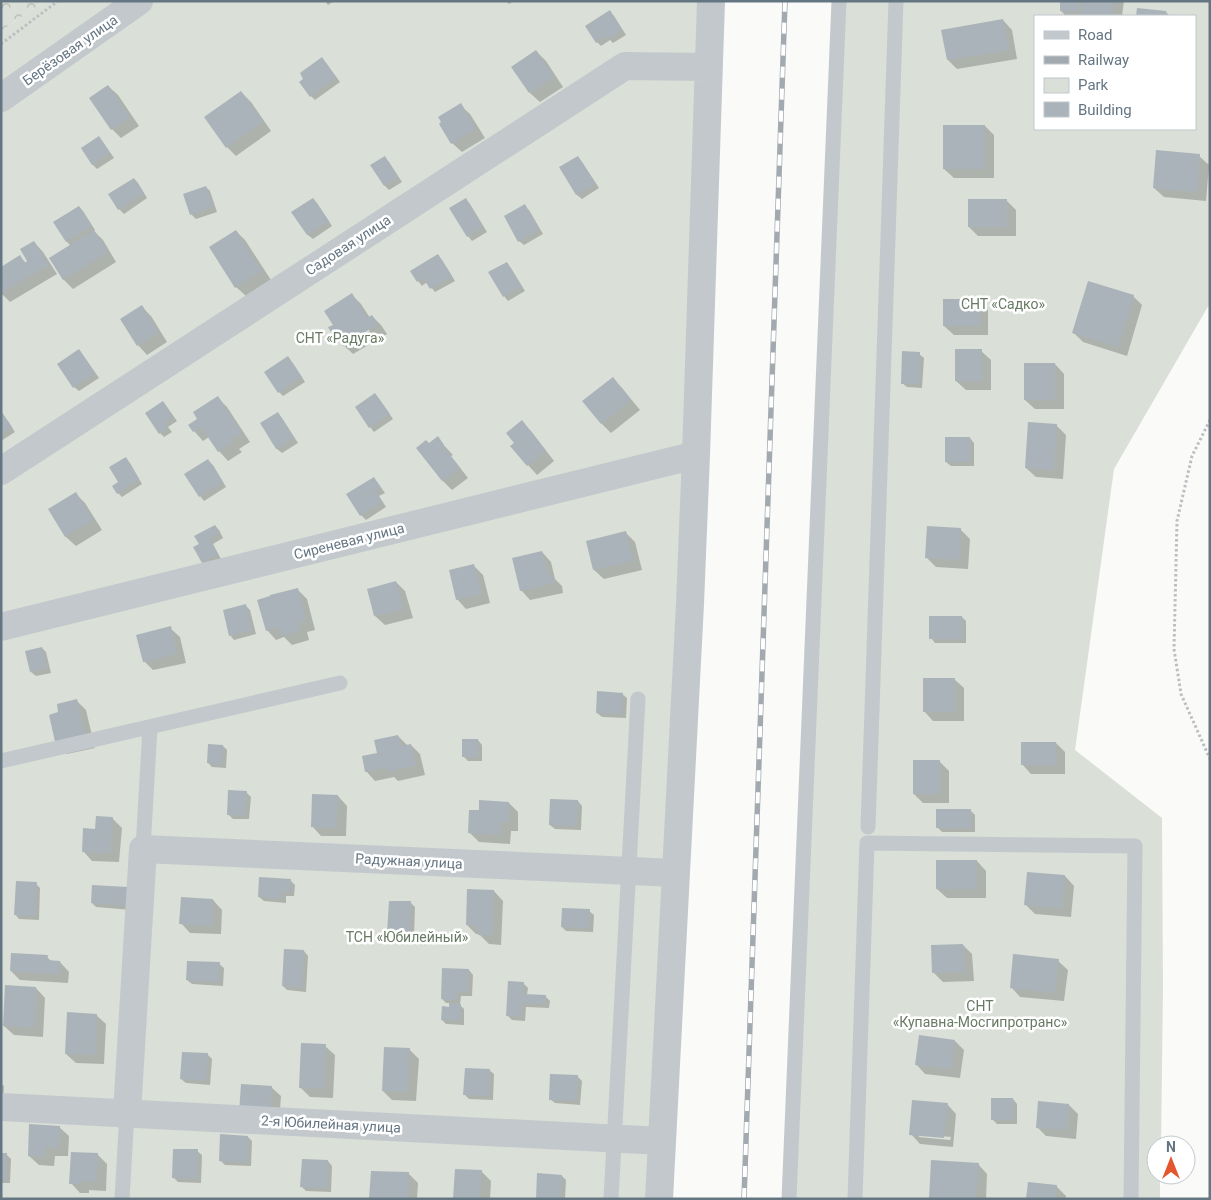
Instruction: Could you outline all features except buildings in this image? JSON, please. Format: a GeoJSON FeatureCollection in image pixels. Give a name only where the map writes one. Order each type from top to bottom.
{"type":"FeatureCollection","features":[{"type":"Feature","properties":{"kind":"street","name":"Берёзовая улица"},"geometry":{"type":"LineString","coordinates":[[1,98],[139,1]]}},
{"type":"Feature","properties":{"kind":"street"},"geometry":{"type":"LineString","coordinates":[[659,1199],[696,455],[712,1]]}},
{"type":"Feature","properties":{"kind":"street","name":"Садовая улица"},"geometry":{"type":"LineString","coordinates":[[1,471],[625,66],[709,67]]}},
{"type":"Feature","properties":{"kind":"street","name":"Сиреневая улица"},"geometry":{"type":"LineString","coordinates":[[1,627],[696,455]]}},
{"type":"Feature","properties":{"kind":"street"},"geometry":{"type":"LineString","coordinates":[[127,1113],[143,849]]}},
{"type":"Feature","properties":{"kind":"street","name":"Радужная улица"},"geometry":{"type":"LineString","coordinates":[[143,849],[676,873]]}},
{"type":"Feature","properties":{"kind":"street","name":"2-я Юбилейная улица"},"geometry":{"type":"LineString","coordinates":[[1,1107],[662,1141]]}},
{"type":"Feature","properties":{"kind":"lane"},"geometry":{"type":"LineString","coordinates":[[789,1199],[839,1]]}},
{"type":"Feature","properties":{"kind":"lane"},"geometry":{"type":"LineString","coordinates":[[868,827],[896,1]]}},
{"type":"Feature","properties":{"kind":"lane"},"geometry":{"type":"LineString","coordinates":[[1,761],[340,684]]}},
{"type":"Feature","properties":{"kind":"lane"},"geometry":{"type":"LineString","coordinates":[[611,1199],[638,700]]}},
{"type":"Feature","properties":{"kind":"lane"},"geometry":{"type":"LineString","coordinates":[[143,849],[150,727]]}},
{"type":"Feature","properties":{"kind":"lane"},"geometry":{"type":"LineString","coordinates":[[855,1199],[867,843],[877,843],[1135,846],[1131,1199]]}},
{"type":"Feature","properties":{"kind":"lane"},"geometry":{"type":"LineString","coordinates":[[122,1199],[127,1113]]}},
{"type":"Feature","properties":{"kind":"path"},"geometry":{"type":"LineString","coordinates":[[1,44],[58,1]]}},
{"type":"Feature","properties":{"kind":"path"},"geometry":{"type":"LineString","coordinates":[[1210,420],[1192,456],[1177,522],[1174,649],[1181,694],[1210,758]]}},
{"type":"Feature","properties":{"kind":"green space"},"geometry":{"type":"Polygon","coordinates":[[[1,1],[45,1],[1,31],[1,1]]]}},
{"type":"Feature","properties":{"kind":"green space"},"geometry":{"type":"Polygon","coordinates":[[[45,1],[711,1],[659,1199],[1,1199],[1,31],[45,1]]]}},
{"type":"Feature","properties":{"kind":"green space","name":"СНТ «Садко»"},"geometry":{"type":"Polygon","coordinates":[[[837,1],[1210,1],[1210,303],[1114,469],[1075,750],[1162,818],[1161,1135],[1146,1135],[1146,1185],[1160,1185],[1160,1199],[789,1199],[837,1]]]}},
{"type":"Feature","properties":{"kind":"railway"},"geometry":{"type":"LineString","coordinates":[[744,1199],[785,1]]}},
{"type":"Feature","properties":{"kind":"park label","name":"СНТ «Радуга»"},"geometry":{"type":"Point","coordinates":[340,338]}},
{"type":"Feature","properties":{"kind":"park label","name":"ТСН «Юбилейный»"},"geometry":{"type":"Point","coordinates":[407,937]}},
{"type":"Feature","properties":{"kind":"park label","name":"СНТ «Купавна-Мосгипротранс»"},"geometry":{"type":"Point","coordinates":[980,1014]}}]}
